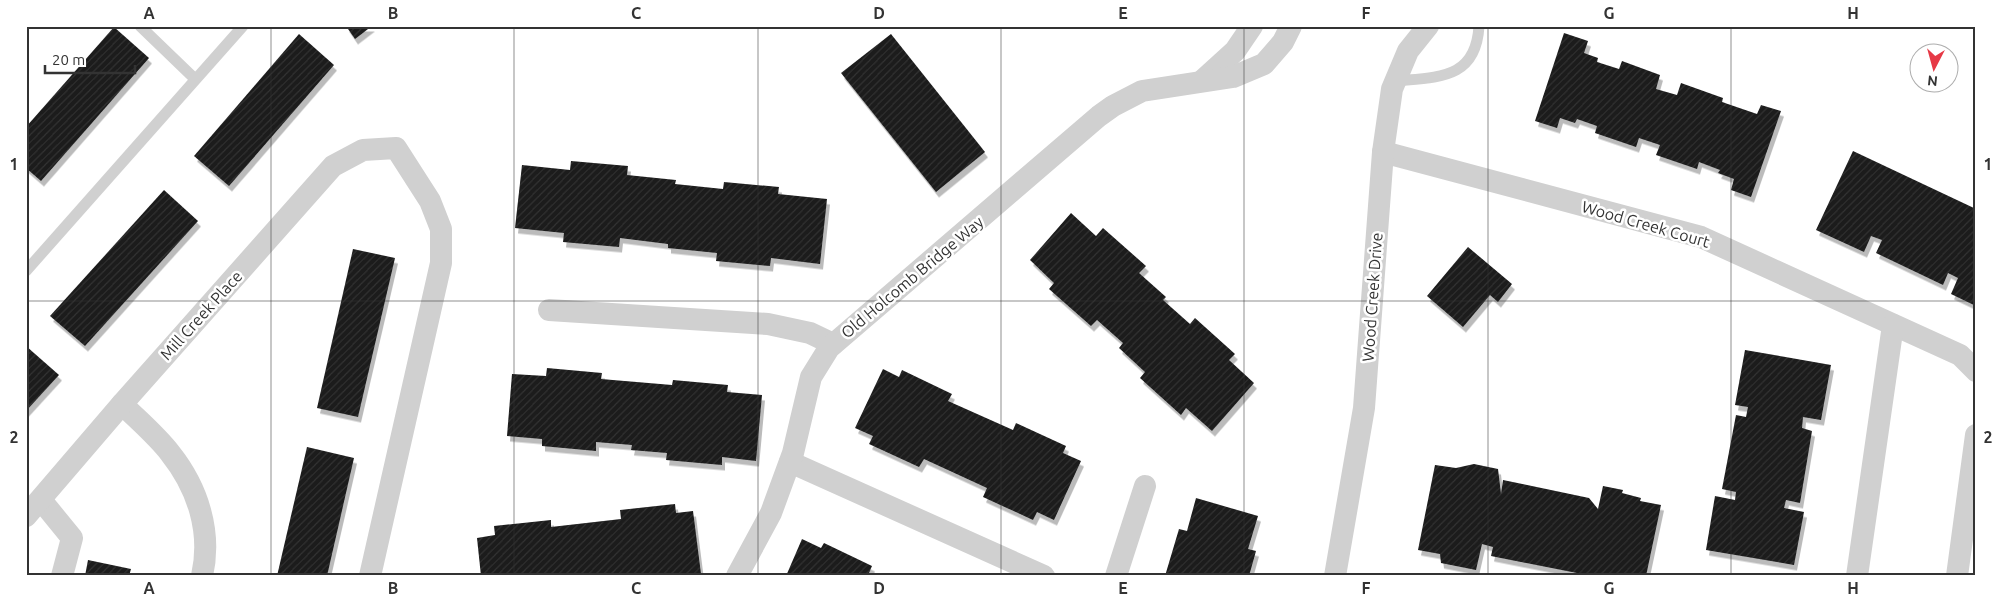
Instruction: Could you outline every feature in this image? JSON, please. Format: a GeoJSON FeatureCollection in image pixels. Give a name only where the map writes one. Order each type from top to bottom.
{"type":"FeatureCollection","features":[{"type":"Feature","properties":{"kind":"street"},"geometry":{"type":"LineString","coordinates":[[1202,81],[1235,51],[1252,26]]}},
{"type":"Feature","properties":{"kind":"street","name":"Old Holcomb Bridge Way"},"geometry":{"type":"LineString","coordinates":[[737,576],[771,513],[790,462],[811,377],[828,348],[1113,106],[1142,91],[1233,77],[1264,64],[1283,42],[1291,26]]}},
{"type":"Feature","properties":{"kind":"street","name":"Wood Creek Drive"},"geometry":{"type":"LineString","coordinates":[[1335,576],[1364,408],[1383,152],[1392,89],[1408,51],[1428,26]]}},
{"type":"Feature","properties":{"kind":"street","name":"Mill Creek Place"},"geometry":{"type":"LineString","coordinates":[[34,508],[122,404],[333,166],[363,150],[396,148],[433,208],[441,229],[441,263],[370,576]]}},
{"type":"Feature","properties":{"kind":"street","name":"Wood Creek Court"},"geometry":{"type":"LineString","coordinates":[[1383,152],[1701,237],[1960,355],[1976,372]]}},
{"type":"Feature","properties":{"kind":"street"},"geometry":{"type":"LineString","coordinates":[[549,310],[768,324],[810,333],[834,344]]}},
{"type":"Feature","properties":{"kind":"street"},"geometry":{"type":"LineString","coordinates":[[1857,576],[1893,325]]}},
{"type":"Feature","properties":{"kind":"street"},"geometry":{"type":"LineString","coordinates":[[122,404],[170,452],[190,482],[204,521],[205,563],[202,576]]}},
{"type":"Feature","properties":{"kind":"street"},"geometry":{"type":"LineString","coordinates":[[1957,576],[1976,435]]}},
{"type":"Feature","properties":{"kind":"street"},"geometry":{"type":"LineString","coordinates":[[790,462],[1044,576]]}},
{"type":"Feature","properties":{"kind":"street"},"geometry":{"type":"LineString","coordinates":[[1116,576],[1145,486]]}},
{"type":"Feature","properties":{"kind":"street"},"geometry":{"type":"LineString","coordinates":[[34,508],[72,538],[62,576]]}},
{"type":"Feature","properties":{"kind":"lane"},"geometry":{"type":"LineString","coordinates":[[140,26],[195,79]]}},
{"type":"Feature","properties":{"kind":"lane"},"geometry":{"type":"LineString","coordinates":[[26,271],[243,26]]}},
{"type":"Feature","properties":{"kind":"lane"},"geometry":{"type":"LineString","coordinates":[[1396,81],[1428,78],[1465,66],[1473,55],[1478,39],[1479,26]]}},
{"type":"Feature","properties":{"kind":"building"},"geometry":{"type":"Polygon","coordinates":[[[346,26],[372,26],[355,39],[346,26]]]}},
{"type":"Feature","properties":{"kind":"building"},"geometry":{"type":"Polygon","coordinates":[[[114,27],[149,58],[41,181],[26,168],[26,127],[114,27]]]}},
{"type":"Feature","properties":{"kind":"building"},"geometry":{"type":"Polygon","coordinates":[[[1564,33],[1588,41],[1584,53],[1598,58],[1597,62],[1619,69],[1622,61],[1660,75],[1656,89],[1677,95],[1681,83],[1723,98],[1722,102],[1757,114],[1761,105],[1781,111],[1751,197],[1731,190],[1734,179],[1718,173],[1720,170],[1699,162],[1697,169],[1656,155],[1660,145],[1639,138],[1636,147],[1595,133],[1597,126],[1577,119],[1575,123],[1560,118],[1557,128],[1535,121],[1564,33]]]}},
{"type":"Feature","properties":{"kind":"building"},"geometry":{"type":"Polygon","coordinates":[[[299,34],[334,65],[229,186],[194,156],[299,34]]]}},
{"type":"Feature","properties":{"kind":"building"},"geometry":{"type":"Polygon","coordinates":[[[891,34],[985,152],[936,192],[841,73],[891,34]]]}},
{"type":"Feature","properties":{"kind":"building"},"geometry":{"type":"Polygon","coordinates":[[[1853,151],[1976,209],[1976,306],[1951,294],[1958,278],[1948,273],[1943,285],[1876,253],[1882,240],[1871,236],[1864,252],[1816,230],[1853,151]]]}},
{"type":"Feature","properties":{"kind":"building"},"geometry":{"type":"Polygon","coordinates":[[[571,161],[628,166],[627,175],[676,180],[675,184],[723,189],[724,182],[779,187],[778,194],[827,199],[820,264],[771,258],[770,266],[716,261],[717,253],[668,248],[668,244],[620,238],[619,247],[563,242],[564,233],[515,228],[522,165],[570,170],[571,161]]]}},
{"type":"Feature","properties":{"kind":"building"},"geometry":{"type":"Polygon","coordinates":[[[164,190],[198,221],[85,346],[50,316],[164,190]]]}},
{"type":"Feature","properties":{"kind":"building"},"geometry":{"type":"Polygon","coordinates":[[[1071,213],[1096,236],[1103,228],[1146,266],[1139,273],[1166,297],[1163,300],[1190,324],[1195,318],[1235,354],[1229,360],[1254,383],[1212,431],[1186,408],[1181,415],[1140,378],[1145,372],[1119,348],[1123,343],[1097,320],[1091,326],[1049,289],[1054,283],[1030,260],[1071,213]]]}},
{"type":"Feature","properties":{"kind":"building"},"geometry":{"type":"Polygon","coordinates":[[[1468,247],[1512,284],[1498,302],[1490,295],[1463,327],[1427,296],[1468,247]]]}},
{"type":"Feature","properties":{"kind":"building"},"geometry":{"type":"Polygon","coordinates":[[[353,249],[395,258],[358,417],[317,408],[353,249]]]}},
{"type":"Feature","properties":{"kind":"building"},"geometry":{"type":"Polygon","coordinates":[[[26,346],[59,375],[26,411],[26,346]]]}},
{"type":"Feature","properties":{"kind":"building"},"geometry":{"type":"Polygon","coordinates":[[[1745,350],[1831,365],[1821,420],[1803,417],[1802,428],[1812,431],[1800,503],[1786,500],[1784,508],[1804,512],[1794,565],[1706,550],[1715,496],[1735,500],[1736,492],[1722,489],[1736,415],[1746,417],[1748,407],[1735,405],[1745,350]]]}},
{"type":"Feature","properties":{"kind":"building"},"geometry":{"type":"Polygon","coordinates":[[[547,368],[602,373],[601,379],[672,385],[673,380],[728,385],[727,392],[762,395],[756,461],[722,457],[722,465],[666,460],[667,453],[631,450],[632,445],[596,442],[596,451],[542,446],[542,439],[507,436],[512,374],[546,376],[547,368]]]}},
{"type":"Feature","properties":{"kind":"building"},"geometry":{"type":"Polygon","coordinates":[[[883,369],[899,377],[902,370],[952,394],[948,401],[1013,430],[1016,423],[1066,446],[1063,453],[1081,461],[1054,520],[1037,512],[1033,520],[983,497],[987,488],[924,459],[919,467],[869,444],[873,436],[855,428],[883,369]]]}},
{"type":"Feature","properties":{"kind":"building"},"geometry":{"type":"Polygon","coordinates":[[[307,447],[354,458],[327,576],[277,576],[307,447]]]}},
{"type":"Feature","properties":{"kind":"building"},"geometry":{"type":"Polygon","coordinates":[[[1474,464],[1498,469],[1501,494],[1503,480],[1589,498],[1598,509],[1603,486],[1623,490],[1622,493],[1641,498],[1640,501],[1661,505],[1646,576],[1577,576],[1577,573],[1491,556],[1493,547],[1482,544],[1476,570],[1441,563],[1440,554],[1418,550],[1435,465],[1456,468],[1474,464]]]}},
{"type":"Feature","properties":{"kind":"building"},"geometry":{"type":"Polygon","coordinates":[[[1196,498],[1258,516],[1248,549],[1256,551],[1249,576],[1165,576],[1179,529],[1187,531],[1196,498]]]}},
{"type":"Feature","properties":{"kind":"building"},"geometry":{"type":"Polygon","coordinates":[[[675,504],[676,513],[693,511],[701,574],[682,576],[481,576],[477,538],[495,535],[494,526],[551,520],[551,527],[621,519],[620,510],[675,504]]]}},
{"type":"Feature","properties":{"kind":"building"},"geometry":{"type":"Polygon","coordinates":[[[802,539],[821,548],[824,543],[872,566],[869,573],[876,576],[786,576],[802,539]]]}},
{"type":"Feature","properties":{"kind":"building"},"geometry":{"type":"Polygon","coordinates":[[[88,560],[131,569],[129,576],[85,576],[88,560]]]}}]}
